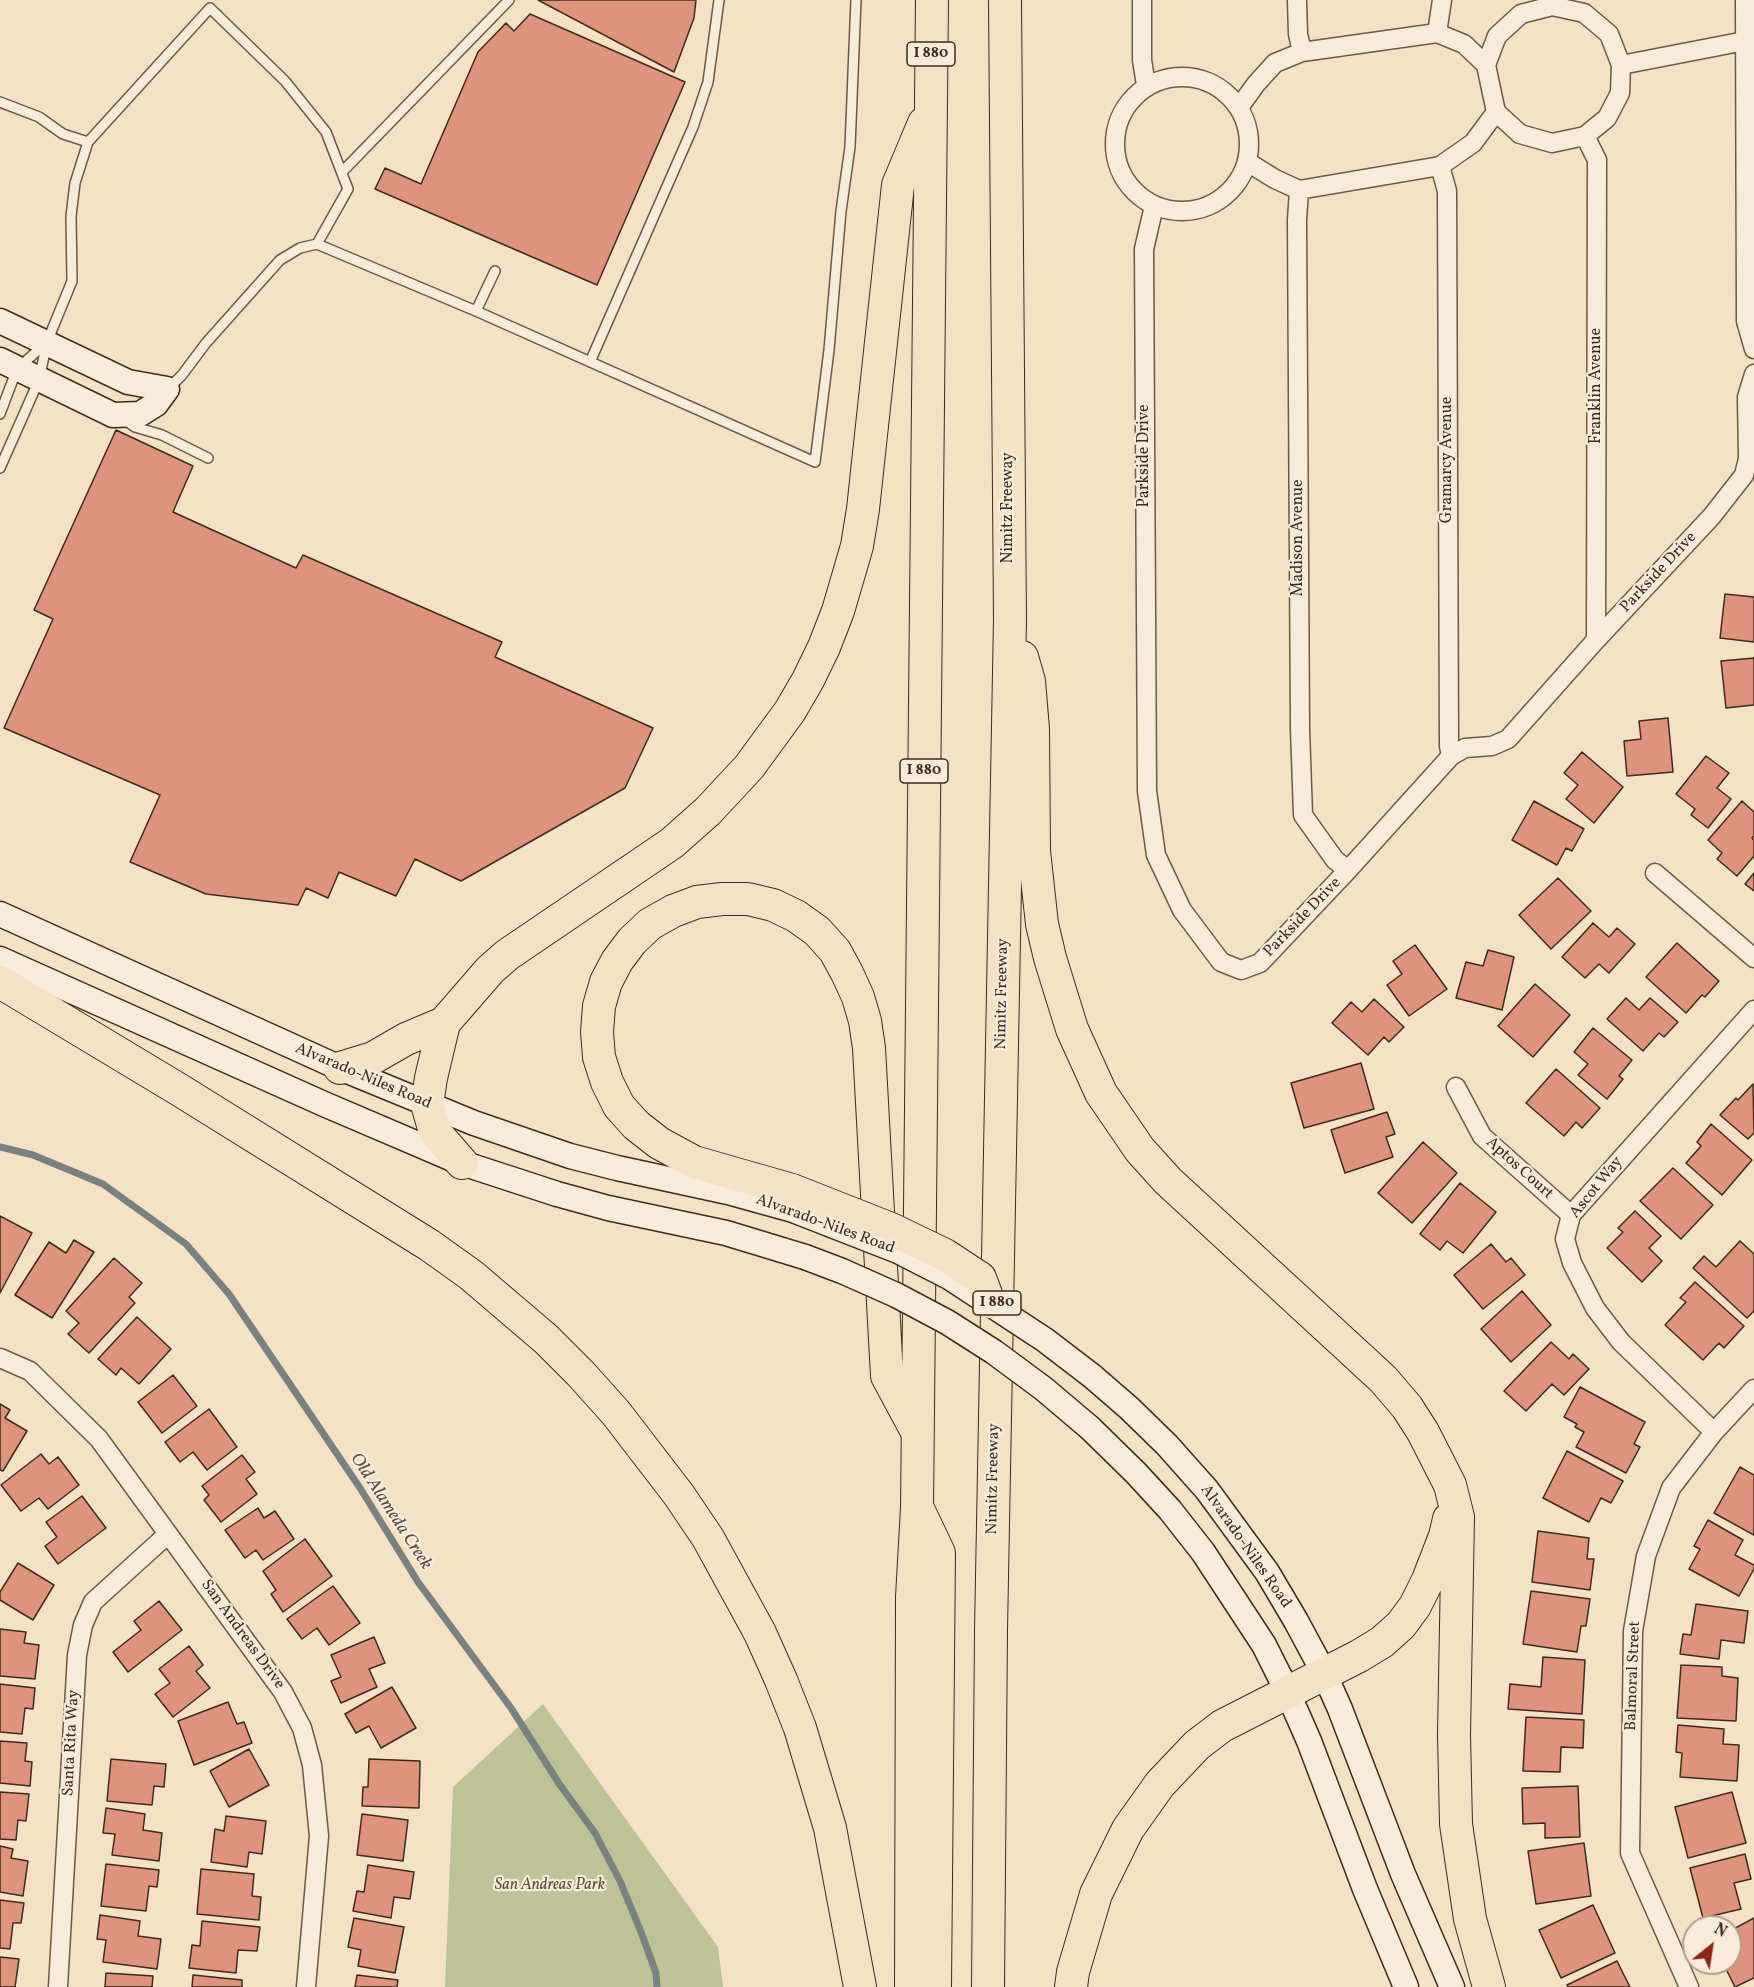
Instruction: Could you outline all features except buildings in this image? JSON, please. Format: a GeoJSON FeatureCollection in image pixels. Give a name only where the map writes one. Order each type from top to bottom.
{"type":"FeatureCollection","features":[{"type":"Feature","properties":{"kind":"highway","name":"I 880"},"geometry":{"type":"LineString","coordinates":[[911,1987],[912,1598],[918,1434],[932,0]]}},
{"type":"Feature","properties":{"kind":"highway","name":"Nimitz Freeway"},"geometry":{"type":"LineString","coordinates":[[988,1987],[991,1618],[1010,619],[1005,0]]}},
{"type":"Feature","properties":{"kind":"highway"},"geometry":{"type":"LineString","coordinates":[[340,1068],[373,1058],[406,1039],[444,1023],[490,970],[507,955],[672,843],[708,811],[749,767],[771,740],[808,680],[838,611],[857,546],[898,185],[930,109]]}},
{"type":"Feature","properties":{"kind":"highway"},"geometry":{"type":"LineString","coordinates":[[1010,619],[1029,681],[1033,729],[1034,850],[1042,924],[1060,993],[1081,1050],[1101,1094],[1140,1150],[1168,1181],[1383,1378],[1407,1407],[1423,1432],[1450,1485],[1458,1516],[1454,1735],[1456,1824],[1470,1919],[1489,1987]]}},
{"type":"Feature","properties":{"kind":"highway"},"geometry":{"type":"LineString","coordinates":[[918,1434],[887,1376],[869,1048],[858,997],[847,973],[835,951],[816,931],[796,916],[773,905],[748,899],[722,898],[697,902],[673,911],[650,924],[632,941],[606,982],[599,1006],[597,1032],[599,1057],[607,1082],[619,1106],[636,1125],[694,1162],[792,1200],[891,1229],[945,1255],[980,1278],[989,1302]]}},
{"type":"Feature","properties":{"kind":"highway"},"geometry":{"type":"LineString","coordinates":[[0,982],[188,1095],[429,1245],[478,1281],[546,1339],[615,1413],[667,1478],[708,1538],[740,1593],[781,1680],[800,1728],[830,1828],[860,1987]]}},
{"type":"Feature","properties":{"kind":"highway"},"geometry":{"type":"LineString","coordinates":[[444,1023],[430,1078],[427,1104],[435,1132],[462,1162]]}},
{"type":"Feature","properties":{"kind":"highway"},"geometry":{"type":"LineString","coordinates":[[1071,1987],[1096,1894],[1128,1829],[1160,1784],[1197,1745],[1222,1726],[1359,1656],[1382,1642],[1401,1625],[1415,1606],[1428,1580],[1445,1536],[1451,1510],[1450,1485]]}},
{"type":"Feature","properties":{"kind":"highway","name":"I 880"},"geometry":{"type":"LineString","coordinates":[[917,1508],[939,1553],[935,1987]]}},
{"type":"Feature","properties":{"kind":"main road"},"geometry":{"type":"LineString","coordinates":[[0,321],[128,382],[167,389],[156,404],[140,414],[113,415],[8,364]]}},
{"type":"Feature","properties":{"kind":"main road","name":"Alvarado-Niles Road"},"geometry":{"type":"LineString","coordinates":[[0,914],[340,1068],[504,1134],[617,1168],[728,1192],[792,1200]]}},
{"type":"Feature","properties":{"kind":"main road"},"geometry":{"type":"LineString","coordinates":[[0,959],[324,1104],[462,1162],[557,1194],[608,1208],[726,1233],[792,1252],[842,1271],[896,1295],[946,1322],[1035,1383],[1090,1428],[1170,1510],[1203,1552],[1264,1645],[1309,1741],[1406,1987]]}},
{"type":"Feature","properties":{"kind":"main road","name":"Alvarado-Niles Road"},"geometry":{"type":"LineString","coordinates":[[989,1302],[1046,1340],[1092,1376],[1167,1445],[1207,1490],[1267,1572],[1324,1673],[1403,1874],[1452,1987]]}},
{"type":"Feature","properties":{"kind":"street"},"geometry":{"type":"LineString","coordinates":[[1142,0],[1142,60],[1146,85]]}},
{"type":"Feature","properties":{"kind":"street"},"geometry":{"type":"LineString","coordinates":[[1297,0],[1298,34],[1302,52]]}},
{"type":"Feature","properties":{"kind":"street"},"geometry":{"type":"LineString","coordinates":[[1437,33],[1442,0]]}},
{"type":"Feature","properties":{"kind":"street"},"geometry":{"type":"LineString","coordinates":[[1745,0],[1746,321],[1754,349]]}},
{"type":"Feature","properties":{"kind":"street"},"geometry":{"type":"LineString","coordinates":[[1552,6],[1587,7],[1609,34],[1621,65],[1620,93],[1607,118],[1585,136],[1552,143],[1520,134],[1496,112],[1486,65],[1497,36],[1521,14],[1552,6]]}},
{"type":"Feature","properties":{"kind":"street"},"geometry":{"type":"LineString","coordinates":[[1240,106],[1275,63],[1302,52],[1437,33],[1464,44],[1486,65]]}},
{"type":"Feature","properties":{"kind":"street"},"geometry":{"type":"LineString","coordinates":[[1621,65],[1745,41]]}},
{"type":"Feature","properties":{"kind":"street"},"geometry":{"type":"LineString","coordinates":[[1171,76],[1197,77],[1222,87],[1240,106],[1249,163],[1235,189],[1211,206],[1183,212],[1154,206],[1131,188],[1117,163],[1115,133],[1125,105],[1146,85],[1171,76]]}},
{"type":"Feature","properties":{"kind":"street"},"geometry":{"type":"LineString","coordinates":[[1249,163],[1299,190],[1440,166],[1473,143],[1496,112]]}},
{"type":"Feature","properties":{"kind":"street","name":"Franklin Avenue"},"geometry":{"type":"LineString","coordinates":[[1585,136],[1597,160],[1596,640]]}},
{"type":"Feature","properties":{"kind":"street","name":"Gramarcy Avenue"},"geometry":{"type":"LineString","coordinates":[[1440,166],[1447,191],[1449,746],[1451,756]]}},
{"type":"Feature","properties":{"kind":"street","name":"Madison Avenue"},"geometry":{"type":"LineString","coordinates":[[1299,190],[1297,220],[1300,729],[1303,815],[1335,860],[1348,870]]}},
{"type":"Feature","properties":{"kind":"street","name":"Parkside Drive"},"geometry":{"type":"LineString","coordinates":[[1154,206],[1144,249],[1146,791],[1156,855],[1182,910],[1221,962],[1241,970],[1260,963],[1451,756],[1466,748],[1492,746],[1508,739],[1596,640],[1712,516],[1744,475],[1748,459],[1747,398],[1754,374]]}},
{"type":"Feature","properties":{"kind":"street"},"geometry":{"type":"LineString","coordinates":[[1655,873],[1754,958]]}},
{"type":"Feature","properties":{"kind":"street","name":"Ascot Way"},"geometry":{"type":"LineString","coordinates":[[1714,1432],[1621,1342],[1594,1308],[1572,1263],[1565,1239],[1570,1215],[1754,1010]]}},
{"type":"Feature","properties":{"kind":"street","name":"Aptos Court"},"geometry":{"type":"LineString","coordinates":[[1456,1087],[1482,1136],[1570,1215]]}},
{"type":"Feature","properties":{"kind":"street","name":"San Andreas Drive"},"geometry":{"type":"LineString","coordinates":[[0,1358],[30,1371],[99,1439],[283,1692],[302,1728],[312,1765],[319,1836],[306,1987]]}},
{"type":"Feature","properties":{"kind":"street","name":"Balmoral Street"},"geometry":{"type":"LineString","coordinates":[[1689,1987],[1630,1853],[1633,1631],[1646,1556],[1671,1488],[1714,1432],[1754,1389]]}},
{"type":"Feature","properties":{"kind":"street","name":"Santa Rita Way"},"geometry":{"type":"LineString","coordinates":[[58,1987],[76,1655],[82,1625],[93,1602],[168,1534]]}},
{"type":"Feature","properties":{"kind":"lane"},"geometry":{"type":"LineString","coordinates":[[342,172],[509,0]]}},
{"type":"Feature","properties":{"kind":"lane"},"geometry":{"type":"LineString","coordinates":[[590,362],[693,127],[708,82],[719,0]]}},
{"type":"Feature","properties":{"kind":"lane"},"geometry":{"type":"LineString","coordinates":[[167,389],[182,375],[206,342],[280,260],[300,248],[317,244],[476,311],[815,462],[829,350],[841,210],[850,147],[856,0]]}},
{"type":"Feature","properties":{"kind":"lane"},"geometry":{"type":"LineString","coordinates":[[0,468],[39,380],[47,342],[72,281],[71,216],[75,183],[88,142],[210,8],[285,81],[326,132],[348,189],[317,244]]}},
{"type":"Feature","properties":{"kind":"lane"},"geometry":{"type":"LineString","coordinates":[[0,102],[39,117],[63,134],[88,142]]}},
{"type":"Feature","properties":{"kind":"lane"},"geometry":{"type":"LineString","coordinates":[[476,311],[495,272]]}},
{"type":"Feature","properties":{"kind":"lane"},"geometry":{"type":"LineString","coordinates":[[0,414],[8,364],[47,342]]}},
{"type":"Feature","properties":{"kind":"lane"},"geometry":{"type":"LineString","coordinates":[[113,415],[135,427],[162,435],[208,458]]}},
{"type":"Feature","properties":{"kind":"green space","name":"San Andreas Park"},"geometry":{"type":"Polygon","coordinates":[[[543,1704],[718,1947],[723,1987],[445,1987],[453,1787],[543,1704]]]}},
{"type":"Feature","properties":{"kind":"waterway","name":"Old Alameda Creek"},"geometry":{"type":"LineString","coordinates":[[0,1147],[33,1155],[103,1184],[186,1244],[229,1294],[360,1488],[418,1582],[511,1708],[560,1785],[595,1833],[620,1881],[641,1932],[656,1973],[657,1987]]}}]}
